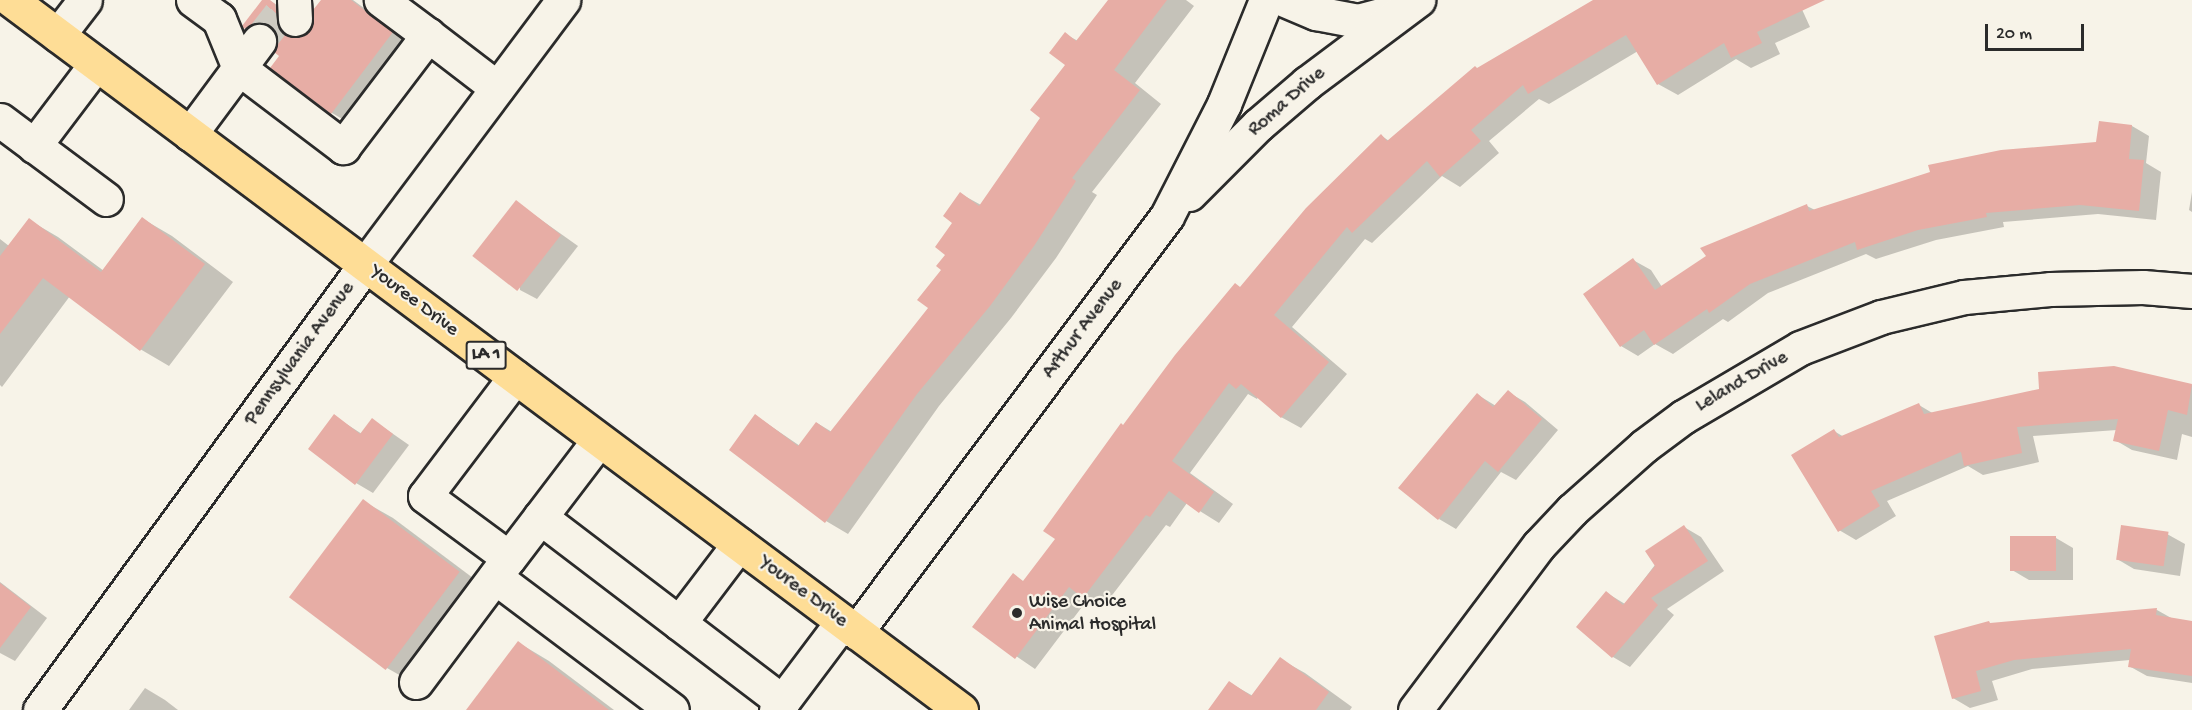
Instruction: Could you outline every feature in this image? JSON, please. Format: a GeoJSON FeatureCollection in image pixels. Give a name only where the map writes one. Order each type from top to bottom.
{"type":"FeatureCollection","features":[{"type":"Feature","properties":{"kind":"main road","name":"Youree Drive"},"geometry":{"type":"LineString","coordinates":[[11,0],[739,544],[849,627],[947,706]]}},
{"type":"Feature","properties":{"kind":"street"},"geometry":{"type":"LineString","coordinates":[[58,36],[85,0]]}},
{"type":"Feature","properties":{"kind":"street"},"geometry":{"type":"LineString","coordinates":[[381,0],[497,88]]}},
{"type":"Feature","properties":{"kind":"street","name":"Pennsylvania Avenue"},"geometry":{"type":"LineString","coordinates":[[40,710],[365,265],[563,0]]}},
{"type":"Feature","properties":{"kind":"street","name":"Arthur Avenue"},"geometry":{"type":"LineString","coordinates":[[780,706],[849,627],[1167,216],[1224,104],[1266,0]]}},
{"type":"Feature","properties":{"kind":"street"},"geometry":{"type":"LineString","coordinates":[[1285,0],[1316,13],[1358,21],[1413,3]]}},
{"type":"Feature","properties":{"kind":"street"},"geometry":{"type":"LineString","coordinates":[[204,3],[253,49],[343,147],[428,35]]}},
{"type":"Feature","properties":{"kind":"street","name":"Roma Drive"},"geometry":{"type":"LineString","coordinates":[[1167,216],[1275,111],[1358,43],[1413,3]]}},
{"type":"Feature","properties":{"kind":"street"},"geometry":{"type":"LineString","coordinates":[[190,134],[253,49]]}},
{"type":"Feature","properties":{"kind":"street"},"geometry":{"type":"LineString","coordinates":[[34,146],[96,64]]}},
{"type":"Feature","properties":{"kind":"street"},"geometry":{"type":"LineString","coordinates":[[0,120],[106,199]]}},
{"type":"Feature","properties":{"kind":"street","name":"Leland Drive"},"geometry":{"type":"LineString","coordinates":[[1415,710],[1539,545],[1572,510],[1644,446],[1683,417],[1800,348],[1881,317],[1964,297],[2050,290],[2143,287],[2192,291]]}},
{"type":"Feature","properties":{"kind":"street"},"geometry":{"type":"LineString","coordinates":[[515,377],[425,496],[502,567],[672,710]]}},
{"type":"Feature","properties":{"kind":"street"},"geometry":{"type":"LineString","coordinates":[[416,682],[598,440]]}},
{"type":"Feature","properties":{"kind":"street"},"geometry":{"type":"LineString","coordinates":[[540,517],[679,623],[780,706]]}},
{"type":"Feature","properties":{"kind":"street"},"geometry":{"type":"LineString","coordinates":[[679,623],[739,544]]}},
{"type":"Feature","properties":{"kind":"building"},"geometry":{"type":"Polygon","coordinates":[[[262,0],[270,0],[275,4],[279,29],[287,36],[297,38],[306,34],[312,27],[313,10],[321,0],[351,0],[393,32],[331,114],[270,68],[279,56],[274,52],[278,43],[276,33],[271,26],[261,22],[243,29],[242,26],[262,0]]]}},
{"type":"Feature","properties":{"kind":"building"},"geometry":{"type":"Polygon","coordinates":[[[1108,0],[1167,0],[1114,70],[1140,90],[1072,178],[1076,181],[1034,246],[990,306],[917,394],[825,523],[729,450],[755,414],[798,446],[816,422],[830,432],[928,308],[917,300],[941,270],[936,266],[945,255],[935,247],[952,223],[943,216],[960,192],[979,206],[1040,118],[1030,110],[1065,65],[1049,53],[1065,32],[1076,41],[1108,0]]]}},
{"type":"Feature","properties":{"kind":"building"},"geometry":{"type":"Polygon","coordinates":[[[1593,0],[1825,0],[1757,32],[1762,43],[1731,58],[1724,43],[1657,85],[1626,35],[1528,94],[1523,85],[1471,130],[1481,141],[1440,177],[1427,161],[1352,233],[1347,227],[1274,315],[1329,362],[1281,418],[1241,384],[1236,389],[1229,383],[1172,461],[1214,492],[1199,513],[1169,491],[1150,517],[1146,515],[1083,598],[1069,587],[1015,659],[972,627],[1013,573],[1023,581],[1055,539],[1043,531],[1121,423],[1123,425],[1175,355],[1235,283],[1240,287],[1306,208],[1381,134],[1387,141],[1475,66],[1477,68],[1593,0]]]}},
{"type":"Feature","properties":{"kind":"building"},"geometry":{"type":"Polygon","coordinates":[[[2099,121],[2132,125],[2129,159],[2144,160],[2139,211],[2080,205],[1986,213],[1987,217],[1918,230],[1857,250],[1855,242],[1750,284],[1709,313],[1707,309],[1654,345],[1644,330],[1620,347],[1583,294],[1633,258],[1655,290],[1706,256],[1700,248],[1807,204],[1809,211],[1930,172],[1928,165],[2001,150],[2096,142],[2099,121]]]}},
{"type":"Feature","properties":{"kind":"building"},"geometry":{"type":"Polygon","coordinates":[[[516,200],[561,235],[517,291],[472,256],[516,200]]]}},
{"type":"Feature","properties":{"kind":"building"},"geometry":{"type":"Polygon","coordinates":[[[142,217],[205,264],[140,351],[43,278],[0,334],[0,256],[29,218],[101,272],[142,217]]]}},
{"type":"Feature","properties":{"kind":"building"},"geometry":{"type":"Polygon","coordinates":[[[2114,366],[2192,384],[2187,415],[2168,410],[2159,451],[2113,441],[2118,419],[2017,427],[2022,453],[1964,466],[1961,452],[1871,491],[1880,506],[1838,532],[1791,455],[1834,429],[1839,437],[1919,403],[1924,414],[2039,389],[2038,372],[2114,366]]]}},
{"type":"Feature","properties":{"kind":"building"},"geometry":{"type":"Polygon","coordinates":[[[1508,390],[1542,419],[1498,472],[1485,461],[1438,520],[1398,488],[1477,393],[1493,407],[1508,390]]]}},
{"type":"Feature","properties":{"kind":"building"},"geometry":{"type":"Polygon","coordinates":[[[334,414],[360,434],[372,418],[393,434],[355,485],[308,449],[334,414]]]}},
{"type":"Feature","properties":{"kind":"building"},"geometry":{"type":"Polygon","coordinates":[[[363,499],[460,572],[386,670],[289,597],[363,499]]]}},
{"type":"Feature","properties":{"kind":"building"},"geometry":{"type":"Polygon","coordinates":[[[1684,525],[1708,561],[1651,598],[1658,605],[1612,658],[1576,627],[1606,591],[1623,605],[1655,566],[1645,551],[1684,525]]]}},
{"type":"Feature","properties":{"kind":"building"},"geometry":{"type":"Polygon","coordinates":[[[2121,525],[2169,532],[2164,566],[2116,560],[2121,525]]]}},
{"type":"Feature","properties":{"kind":"building"},"geometry":{"type":"Polygon","coordinates":[[[2010,536],[2056,536],[2056,571],[2010,571],[2010,536]]]}},
{"type":"Feature","properties":{"kind":"building"},"geometry":{"type":"Polygon","coordinates":[[[0,583],[31,607],[0,648],[0,583]]]}},
{"type":"Feature","properties":{"kind":"building"},"geometry":{"type":"Polygon","coordinates":[[[2157,608],[2156,615],[2192,621],[2192,676],[2128,667],[2131,649],[2014,660],[1976,671],[1981,691],[1952,699],[1934,636],[1989,621],[1990,623],[2157,608]]]}},
{"type":"Feature","properties":{"kind":"building"},"geometry":{"type":"Polygon","coordinates":[[[518,641],[609,710],[466,710],[518,641]]]}},
{"type":"Feature","properties":{"kind":"building"},"geometry":{"type":"Polygon","coordinates":[[[1280,657],[1329,692],[1316,710],[1208,710],[1229,681],[1251,696],[1280,657]]]}},
{"type":"Feature","properties":{"kind":"tunnel"},"geometry":{"type":"LineString","coordinates":[[259,41],[283,10]]}},
{"type":"Feature","properties":{"kind":"place","name":"Wise Choice Animal Hospital"},"geometry":{"type":"Point","coordinates":[1017,613]}}]}
